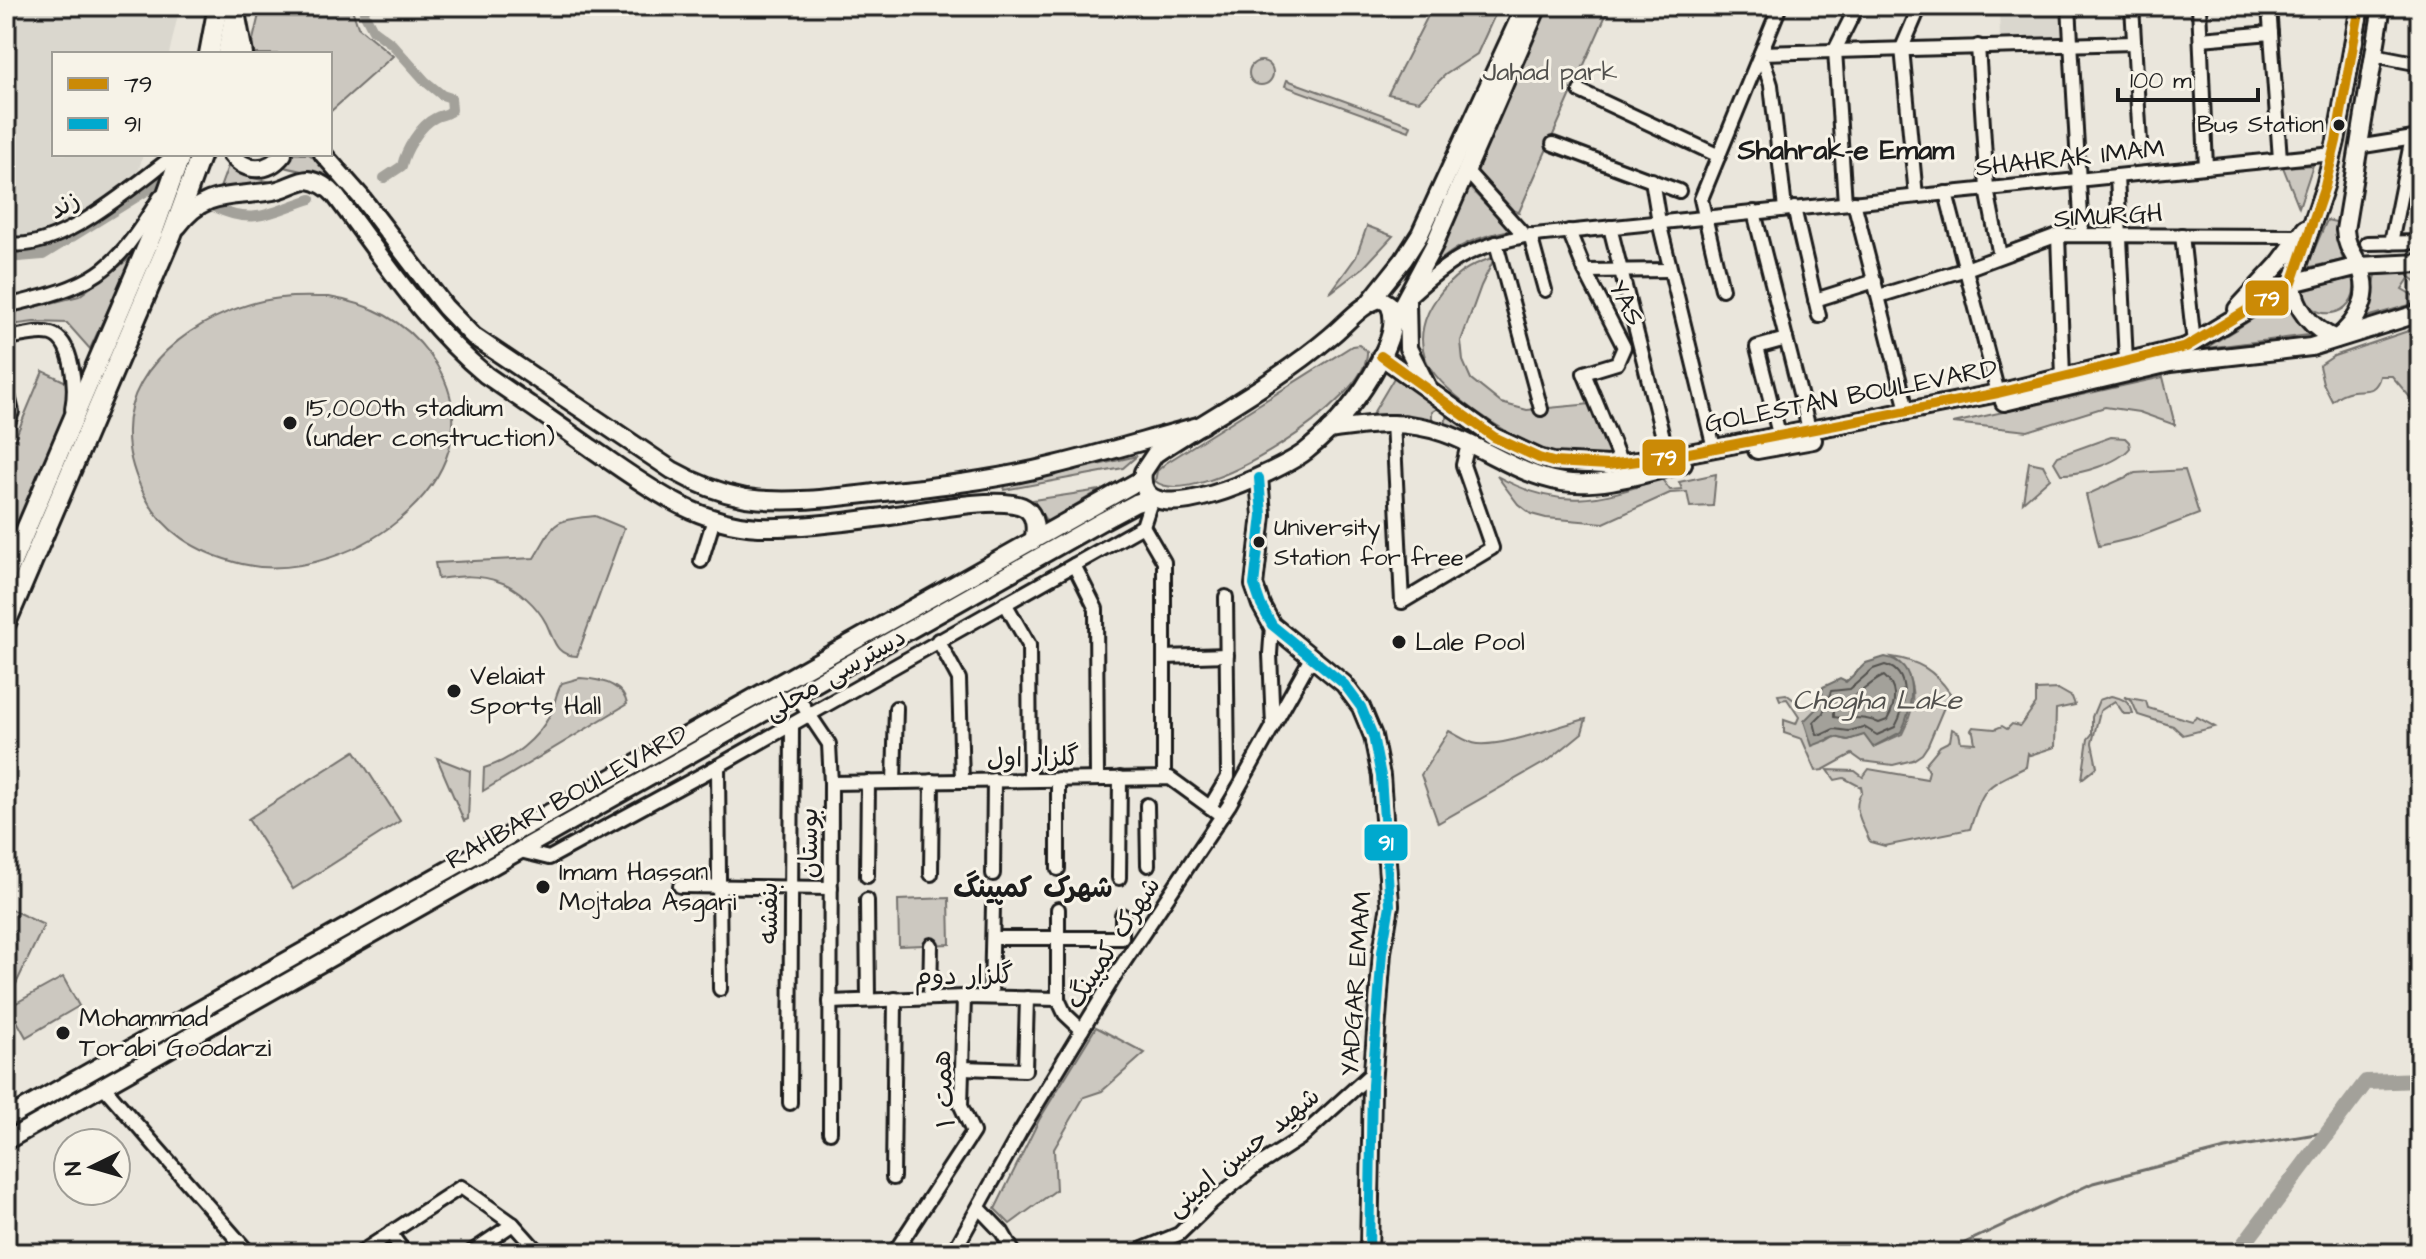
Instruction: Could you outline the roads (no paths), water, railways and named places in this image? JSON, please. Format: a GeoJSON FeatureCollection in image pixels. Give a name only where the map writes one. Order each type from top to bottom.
{"type":"FeatureCollection","features":[{"type":"Feature","properties":{"kind":"highway"},"geometry":{"type":"LineString","coordinates":[[210,52],[230,7]]}},
{"type":"Feature","properties":{"kind":"highway"},"geometry":{"type":"LineString","coordinates":[[227,52],[230,7]]}},
{"type":"Feature","properties":{"kind":"highway"},"geometry":{"type":"LineString","coordinates":[[6,623],[172,234],[200,156]]}},
{"type":"Feature","properties":{"kind":"highway"},"geometry":{"type":"LineString","coordinates":[[6,576],[154,230],[178,159]]}},
{"type":"Feature","properties":{"kind":"main road"},"geometry":{"type":"LineString","coordinates":[[1525,6],[1420,234],[1404,259],[1368,304],[1330,338],[1268,384],[1155,454],[1148,461],[1142,479],[1144,490],[1152,498],[1164,502],[1183,500],[1230,489],[1259,478],[1287,464],[1329,430],[1356,400],[1381,356],[1393,322],[1434,245],[1538,6]]}},
{"type":"Feature","properties":{"kind":"main road"},"geometry":{"type":"LineString","coordinates":[[2360,6],[2333,154],[2292,283],[2293,295],[2304,315],[2325,334],[2336,339],[2355,322],[2363,303],[2363,280],[2346,240],[2347,214],[2382,6]]}},
{"type":"Feature","properties":{"kind":"main road"},"geometry":{"type":"LineString","coordinates":[[230,7],[243,52]]}},
{"type":"Feature","properties":{"kind":"main road"},"geometry":{"type":"LineString","coordinates":[[233,156],[245,167],[265,168],[324,186],[335,195],[417,302],[463,356],[486,375],[676,504],[714,519],[760,527],[871,519],[982,503],[1009,505],[1024,507],[1031,514],[1036,531],[1033,541]]}},
{"type":"Feature","properties":{"kind":"main road"},"geometry":{"type":"LineString","coordinates":[[265,168],[281,156]]}},
{"type":"Feature","properties":{"kind":"main road"},"geometry":{"type":"LineString","coordinates":[[325,156],[361,197],[445,307],[473,336],[672,470],[716,490],[746,498],[772,499],[844,497],[917,488],[1053,466],[1202,425]]}},
{"type":"Feature","properties":{"kind":"main road"},"geometry":{"type":"LineString","coordinates":[[172,234],[188,213],[216,197],[274,191],[306,180]]}},
{"type":"Feature","properties":{"kind":"main road"},"geometry":{"type":"LineString","coordinates":[[2315,213],[2329,220],[2340,219],[2347,214]]}},
{"type":"Feature","properties":{"kind":"main road"},"geometry":{"type":"LineString","coordinates":[[2217,329],[2278,265],[2315,213]]}},
{"type":"Feature","properties":{"kind":"main road"},"geometry":{"type":"LineString","coordinates":[[2359,266],[2420,263]]}},
{"type":"Feature","properties":{"kind":"main road","name":"GOLESTAN BOULEVARD"},"geometry":{"type":"LineString","coordinates":[[1381,356],[1513,447],[1562,464],[1590,466],[1668,457],[1998,393],[2171,351],[2194,343],[2292,283],[2359,266]]}},
{"type":"Feature","properties":{"kind":"main road"},"geometry":{"type":"LineString","coordinates":[[1407,298],[1408,348],[1430,390]]}},
{"type":"Feature","properties":{"kind":"main road"},"geometry":{"type":"LineString","coordinates":[[1368,304],[1381,299],[1389,304],[1393,322]]}},
{"type":"Feature","properties":{"kind":"main road","name":"GOLESTAN BOULEVARD"},"geometry":{"type":"LineString","coordinates":[[1329,430],[1393,422],[1442,432],[1532,474],[1561,482],[1605,481],[1951,413],[2170,363],[2299,348],[2420,313]]}},
{"type":"Feature","properties":{"kind":"main road"},"geometry":{"type":"LineString","coordinates":[[1442,432],[1439,415],[1450,405]]}},
{"type":"Feature","properties":{"kind":"main road"},"geometry":{"type":"LineString","coordinates":[[1561,482],[1570,473],[1562,464]]}},
{"type":"Feature","properties":{"kind":"main road","name":"YADGAR EMAM"},"geometry":{"type":"LineString","coordinates":[[1259,478],[1262,515],[1254,585],[1261,605],[1272,625],[1344,684],[1361,707],[1373,736],[1381,776],[1390,905],[1382,952],[1373,1072],[1369,1253]]}},
{"type":"Feature","properties":{"kind":"main road","name":"RAHBARI BOULEVARD"},"geometry":{"type":"LineString","coordinates":[[6,1119],[1142,479]]}},
{"type":"Feature","properties":{"kind":"main road","name":"RAHBARI BOULEVARD"},"geometry":{"type":"LineString","coordinates":[[6,1141],[1104,520],[1152,498]]}},
{"type":"Feature","properties":{"kind":"street"},"geometry":{"type":"LineString","coordinates":[[1722,289],[1701,199],[1780,6]]}},
{"type":"Feature","properties":{"kind":"street"},"geometry":{"type":"LineString","coordinates":[[1837,6],[1855,9],[1835,50],[1850,203],[1875,281],[1907,410]]}},
{"type":"Feature","properties":{"kind":"street"},"geometry":{"type":"LineString","coordinates":[[1916,196],[1902,48],[1921,6]]}},
{"type":"Feature","properties":{"kind":"street"},"geometry":{"type":"LineString","coordinates":[[2069,6],[2082,235]]}},
{"type":"Feature","properties":{"kind":"street"},"geometry":{"type":"LineString","coordinates":[[2132,6],[2140,142]]}},
{"type":"Feature","properties":{"kind":"street"},"geometry":{"type":"LineString","coordinates":[[2199,6],[2206,167]]}},
{"type":"Feature","properties":{"kind":"street"},"geometry":{"type":"LineString","coordinates":[[2269,6],[2280,159]]}},
{"type":"Feature","properties":{"kind":"street"},"geometry":{"type":"LineString","coordinates":[[2201,39],[2271,33]]}},
{"type":"Feature","properties":{"kind":"street"},"geometry":{"type":"LineString","coordinates":[[1761,53],[2134,43]]}},
{"type":"Feature","properties":{"kind":"street"},"geometry":{"type":"LineString","coordinates":[[1978,46],[1987,189],[2000,256]]}},
{"type":"Feature","properties":{"kind":"street"},"geometry":{"type":"LineString","coordinates":[[1761,53],[1771,85],[1790,209],[1819,316]]}},
{"type":"Feature","properties":{"kind":"street"},"geometry":{"type":"LineString","coordinates":[[2374,55],[2420,64]]}},
{"type":"Feature","properties":{"kind":"street"},"geometry":{"type":"LineString","coordinates":[[1580,91],[1719,156]]}},
{"type":"Feature","properties":{"kind":"street"},"geometry":{"type":"LineString","coordinates":[[2357,147],[2416,138],[2391,243]]}},
{"type":"Feature","properties":{"kind":"street"},"geometry":{"type":"LineString","coordinates":[[1553,144],[1679,191]]}},
{"type":"Feature","properties":{"kind":"street","name":"SHAHRAK IMAM"},"geometry":{"type":"LineString","coordinates":[[1407,298],[1454,258],[1528,235],[2333,154]]}},
{"type":"Feature","properties":{"kind":"street"},"geometry":{"type":"LineString","coordinates":[[6,306],[71,289],[108,268],[132,242],[178,159]]}},
{"type":"Feature","properties":{"kind":"street","name":"زند"},"geometry":{"type":"LineString","coordinates":[[6,243],[18,246],[42,242],[70,230],[178,159]]}},
{"type":"Feature","properties":{"kind":"street"},"geometry":{"type":"LineString","coordinates":[[1465,169],[1528,235],[1545,290]]}},
{"type":"Feature","properties":{"kind":"street"},"geometry":{"type":"LineString","coordinates":[[2117,176],[2126,361]]}},
{"type":"Feature","properties":{"kind":"street"},"geometry":{"type":"LineString","coordinates":[[1652,180],[1670,270],[1714,448]]}},
{"type":"Feature","properties":{"kind":"street"},"geometry":{"type":"LineString","coordinates":[[1946,193],[1998,393]]}},
{"type":"Feature","properties":{"kind":"street"},"geometry":{"type":"LineString","coordinates":[[1754,212],[1809,429]]}},
{"type":"Feature","properties":{"kind":"street"},"geometry":{"type":"LineString","coordinates":[[1610,227],[1668,457]]}},
{"type":"Feature","properties":{"kind":"street","name":"YAS"},"geometry":{"type":"LineString","coordinates":[[1569,231],[1585,271],[1624,347],[1617,363],[1584,373],[1621,463]]}},
{"type":"Feature","properties":{"kind":"street"},"geometry":{"type":"LineString","coordinates":[[2058,235],[2063,377]]}},
{"type":"Feature","properties":{"kind":"street","name":"SIMURGH"},"geometry":{"type":"LineString","coordinates":[[1879,296],[1966,269],[2058,235],[2300,236]]}},
{"type":"Feature","properties":{"kind":"street"},"geometry":{"type":"LineString","coordinates":[[2182,235],[2194,343]]}},
{"type":"Feature","properties":{"kind":"street"},"geometry":{"type":"LineString","coordinates":[[2367,243],[2420,242]]}},
{"type":"Feature","properties":{"kind":"street"},"geometry":{"type":"LineString","coordinates":[[1496,243],[1541,409]]}},
{"type":"Feature","properties":{"kind":"street"},"geometry":{"type":"LineString","coordinates":[[1585,271],[1670,270]]}},
{"type":"Feature","properties":{"kind":"street"},"geometry":{"type":"LineString","coordinates":[[1815,300],[1875,281]]}},
{"type":"Feature","properties":{"kind":"street"},"geometry":{"type":"LineString","coordinates":[[6,338],[46,333],[59,340],[68,354],[74,381],[74,402],[68,430]]}},
{"type":"Feature","properties":{"kind":"street"},"geometry":{"type":"LineString","coordinates":[[1779,434],[1757,347],[1786,339]]}},
{"type":"Feature","properties":{"kind":"street"},"geometry":{"type":"LineString","coordinates":[[6,388],[12,412],[6,428]]}},
{"type":"Feature","properties":{"kind":"street"},"geometry":{"type":"LineString","coordinates":[[1393,422],[1402,602],[1492,548],[1463,465],[1468,444]]}},
{"type":"Feature","properties":{"kind":"street"},"geometry":{"type":"LineString","coordinates":[[1152,498],[1143,526],[1164,562],[1164,778],[1170,778],[1222,816]]}},
{"type":"Feature","properties":{"kind":"street"},"geometry":{"type":"LineString","coordinates":[[701,561],[714,519]]}},
{"type":"Feature","properties":{"kind":"street","name":"دسترسی محلی"},"geometry":{"type":"LineString","coordinates":[[520,851],[549,858],[1143,526]]}},
{"type":"Feature","properties":{"kind":"street"},"geometry":{"type":"LineString","coordinates":[[1074,565],[1096,609],[1097,779]]}},
{"type":"Feature","properties":{"kind":"street"},"geometry":{"type":"LineString","coordinates":[[1210,807],[1228,777],[1226,597]]}},
{"type":"Feature","properties":{"kind":"street"},"geometry":{"type":"LineString","coordinates":[[1005,603],[1029,645],[1030,780]]}},
{"type":"Feature","properties":{"kind":"street"},"geometry":{"type":"LineString","coordinates":[[1272,625],[1270,681],[1273,726]]}},
{"type":"Feature","properties":{"kind":"street"},"geometry":{"type":"LineString","coordinates":[[938,640],[959,679],[962,781]]}},
{"type":"Feature","properties":{"kind":"street"},"geometry":{"type":"LineString","coordinates":[[1164,657],[1227,655]]}},
{"type":"Feature","properties":{"kind":"street","name":"شهرک کمپینگ"},"geometry":{"type":"LineString","coordinates":[[953,1253],[1020,1132],[1116,974],[1222,816],[1311,658]]}},
{"type":"Feature","properties":{"kind":"street","name":"بوستان"},"geometry":{"type":"LineString","coordinates":[[796,695],[829,744],[830,1132]]}},
{"type":"Feature","properties":{"kind":"street"},"geometry":{"type":"LineString","coordinates":[[894,782],[896,708]]}},
{"type":"Feature","properties":{"kind":"street","name":"بنفشه"},"geometry":{"type":"LineString","coordinates":[[790,1103],[792,724]]}},
{"type":"Feature","properties":{"kind":"street"},"geometry":{"type":"LineString","coordinates":[[718,766],[720,989]]}},
{"type":"Feature","properties":{"kind":"street"},"geometry":{"type":"LineString","coordinates":[[1119,878],[1120,778]]}},
{"type":"Feature","properties":{"kind":"street","name":"گلزار اول"},"geometry":{"type":"LineString","coordinates":[[831,783],[1164,778]]}},
{"type":"Feature","properties":{"kind":"street"},"geometry":{"type":"LineString","coordinates":[[1058,779],[1058,869]]}},
{"type":"Feature","properties":{"kind":"street"},"geometry":{"type":"LineString","coordinates":[[993,874],[994,780]]}},
{"type":"Feature","properties":{"kind":"street"},"geometry":{"type":"LineString","coordinates":[[931,874],[932,781]]}},
{"type":"Feature","properties":{"kind":"street"},"geometry":{"type":"LineString","coordinates":[[867,876],[868,782]]}},
{"type":"Feature","properties":{"kind":"street"},"geometry":{"type":"LineString","coordinates":[[1147,805],[1148,865]]}},
{"type":"Feature","properties":{"kind":"street"},"geometry":{"type":"LineString","coordinates":[[1120,835],[1147,835]]}},
{"type":"Feature","properties":{"kind":"street"},"geometry":{"type":"LineString","coordinates":[[680,886],[831,888]]}},
{"type":"Feature","properties":{"kind":"street"},"geometry":{"type":"LineString","coordinates":[[867,900],[868,1000]]}},
{"type":"Feature","properties":{"kind":"street"},"geometry":{"type":"LineString","coordinates":[[991,997],[993,905]]}},
{"type":"Feature","properties":{"kind":"street"},"geometry":{"type":"LineString","coordinates":[[1058,909],[1058,999],[1065,1014],[1082,1030]]}},
{"type":"Feature","properties":{"kind":"street"},"geometry":{"type":"LineString","coordinates":[[993,938],[1122,938],[1122,915]]}},
{"type":"Feature","properties":{"kind":"street"},"geometry":{"type":"LineString","coordinates":[[930,998],[931,945]]}},
{"type":"Feature","properties":{"kind":"street","name":"گلزار دوم"},"geometry":{"type":"LineString","coordinates":[[830,1002],[964,997],[1058,999]]}},
{"type":"Feature","properties":{"kind":"street","name":"همت ۱"},"geometry":{"type":"LineString","coordinates":[[894,1253],[973,1132],[961,1106],[964,997]]}},
{"type":"Feature","properties":{"kind":"street"},"geometry":{"type":"LineString","coordinates":[[962,1068],[1025,1070],[1027,998]]}},
{"type":"Feature","properties":{"kind":"street"},"geometry":{"type":"LineString","coordinates":[[893,1178],[895,999]]}},
{"type":"Feature","properties":{"kind":"street","name":"شهید حسن امینی"},"geometry":{"type":"LineString","coordinates":[[1133,1253],[1179,1234],[1234,1184],[1299,1139],[1373,1072]]}},
{"type":"Feature","properties":{"kind":"street"},"geometry":{"type":"LineString","coordinates":[[103,1086],[249,1253]]}},
{"type":"Feature","properties":{"kind":"street"},"geometry":{"type":"LineString","coordinates":[[360,1253],[461,1187],[513,1224],[539,1253]]}},
{"type":"Feature","properties":{"kind":"street"},"geometry":{"type":"LineString","coordinates":[[979,1208],[1002,1232],[1014,1253]]}},
{"type":"Feature","properties":{"kind":"street"},"geometry":{"type":"LineString","coordinates":[[470,1253],[513,1224]]}},
{"type":"Feature","properties":{"kind":"street"},"geometry":{"type":"LineString","coordinates":[[390,1233],[405,1253]]}},
{"type":"Feature","properties":{"kind":"water","name":"Chogha Lake"},"geometry":{"type":"Polygon","coordinates":[[[1885,657],[1897,661],[1909,677],[1911,700],[1901,732],[1873,747],[1864,735],[1848,740],[1835,737],[1812,746],[1804,721],[1816,709],[1815,704],[1822,696],[1823,687],[1840,679],[1846,682],[1866,663],[1885,657]]]}},
{"type":"Feature","properties":{"kind":"waterway"},"geometry":{"type":"LineString","coordinates":[[366,6],[364,13],[373,30],[392,44],[426,82],[451,98],[452,110],[429,121],[410,146],[402,166],[384,178]]}},
{"type":"Feature","properties":{"kind":"waterway"},"geometry":{"type":"LineString","coordinates":[[6,258],[43,255],[161,182]]}},
{"type":"Feature","properties":{"kind":"waterway"},"geometry":{"type":"LineString","coordinates":[[216,208],[242,216],[265,215],[311,199]]}},
{"type":"Feature","properties":{"kind":"waterway"},"geometry":{"type":"LineString","coordinates":[[2237,1253],[2366,1082],[2420,1080]]}},
{"type":"Feature","properties":{"kind":"waterway"},"geometry":{"type":"LineString","coordinates":[[1943,1253],[2093,1183],[2225,1149],[2328,1132]]}},
{"type":"Feature","properties":{"kind":"waterway"},"geometry":{"type":"LineString","coordinates":[[1755,1253],[1764,1248],[1823,1253]]}},
{"type":"Feature","properties":{"kind":"place","name":"Bus Station"},"geometry":{"type":"Point","coordinates":[2339,125]}},
{"type":"Feature","properties":{"kind":"place","name":"15,000th stadium (under construction)"},"geometry":{"type":"Point","coordinates":[290,423]}},
{"type":"Feature","properties":{"kind":"place","name":"University Station for free"},"geometry":{"type":"Point","coordinates":[1259,542]}},
{"type":"Feature","properties":{"kind":"place","name":"Lale Pool"},"geometry":{"type":"Point","coordinates":[1399,642]}},
{"type":"Feature","properties":{"kind":"place","name":"Velaiat Sports Hall"},"geometry":{"type":"Point","coordinates":[454,691]}},
{"type":"Feature","properties":{"kind":"place","name":"Imam Hassan Mojtaba Asgari"},"geometry":{"type":"Point","coordinates":[543,887]}},
{"type":"Feature","properties":{"kind":"place","name":"Mohammad Torabi Goodarzi"},"geometry":{"type":"Point","coordinates":[63,1033]}},
{"type":"Feature","properties":{"kind":"district","name":"Shahrak-e Emam"},"geometry":{"type":"Point","coordinates":[1846,150]}},
{"type":"Feature","properties":{"kind":"district","name":"شهرک کمپینگ"},"geometry":{"type":"Point","coordinates":[1033,888]}},
{"type":"Feature","properties":{"kind":"park label","name":"Jahad park"},"geometry":{"type":"Point","coordinates":[1550,72]}}]}
